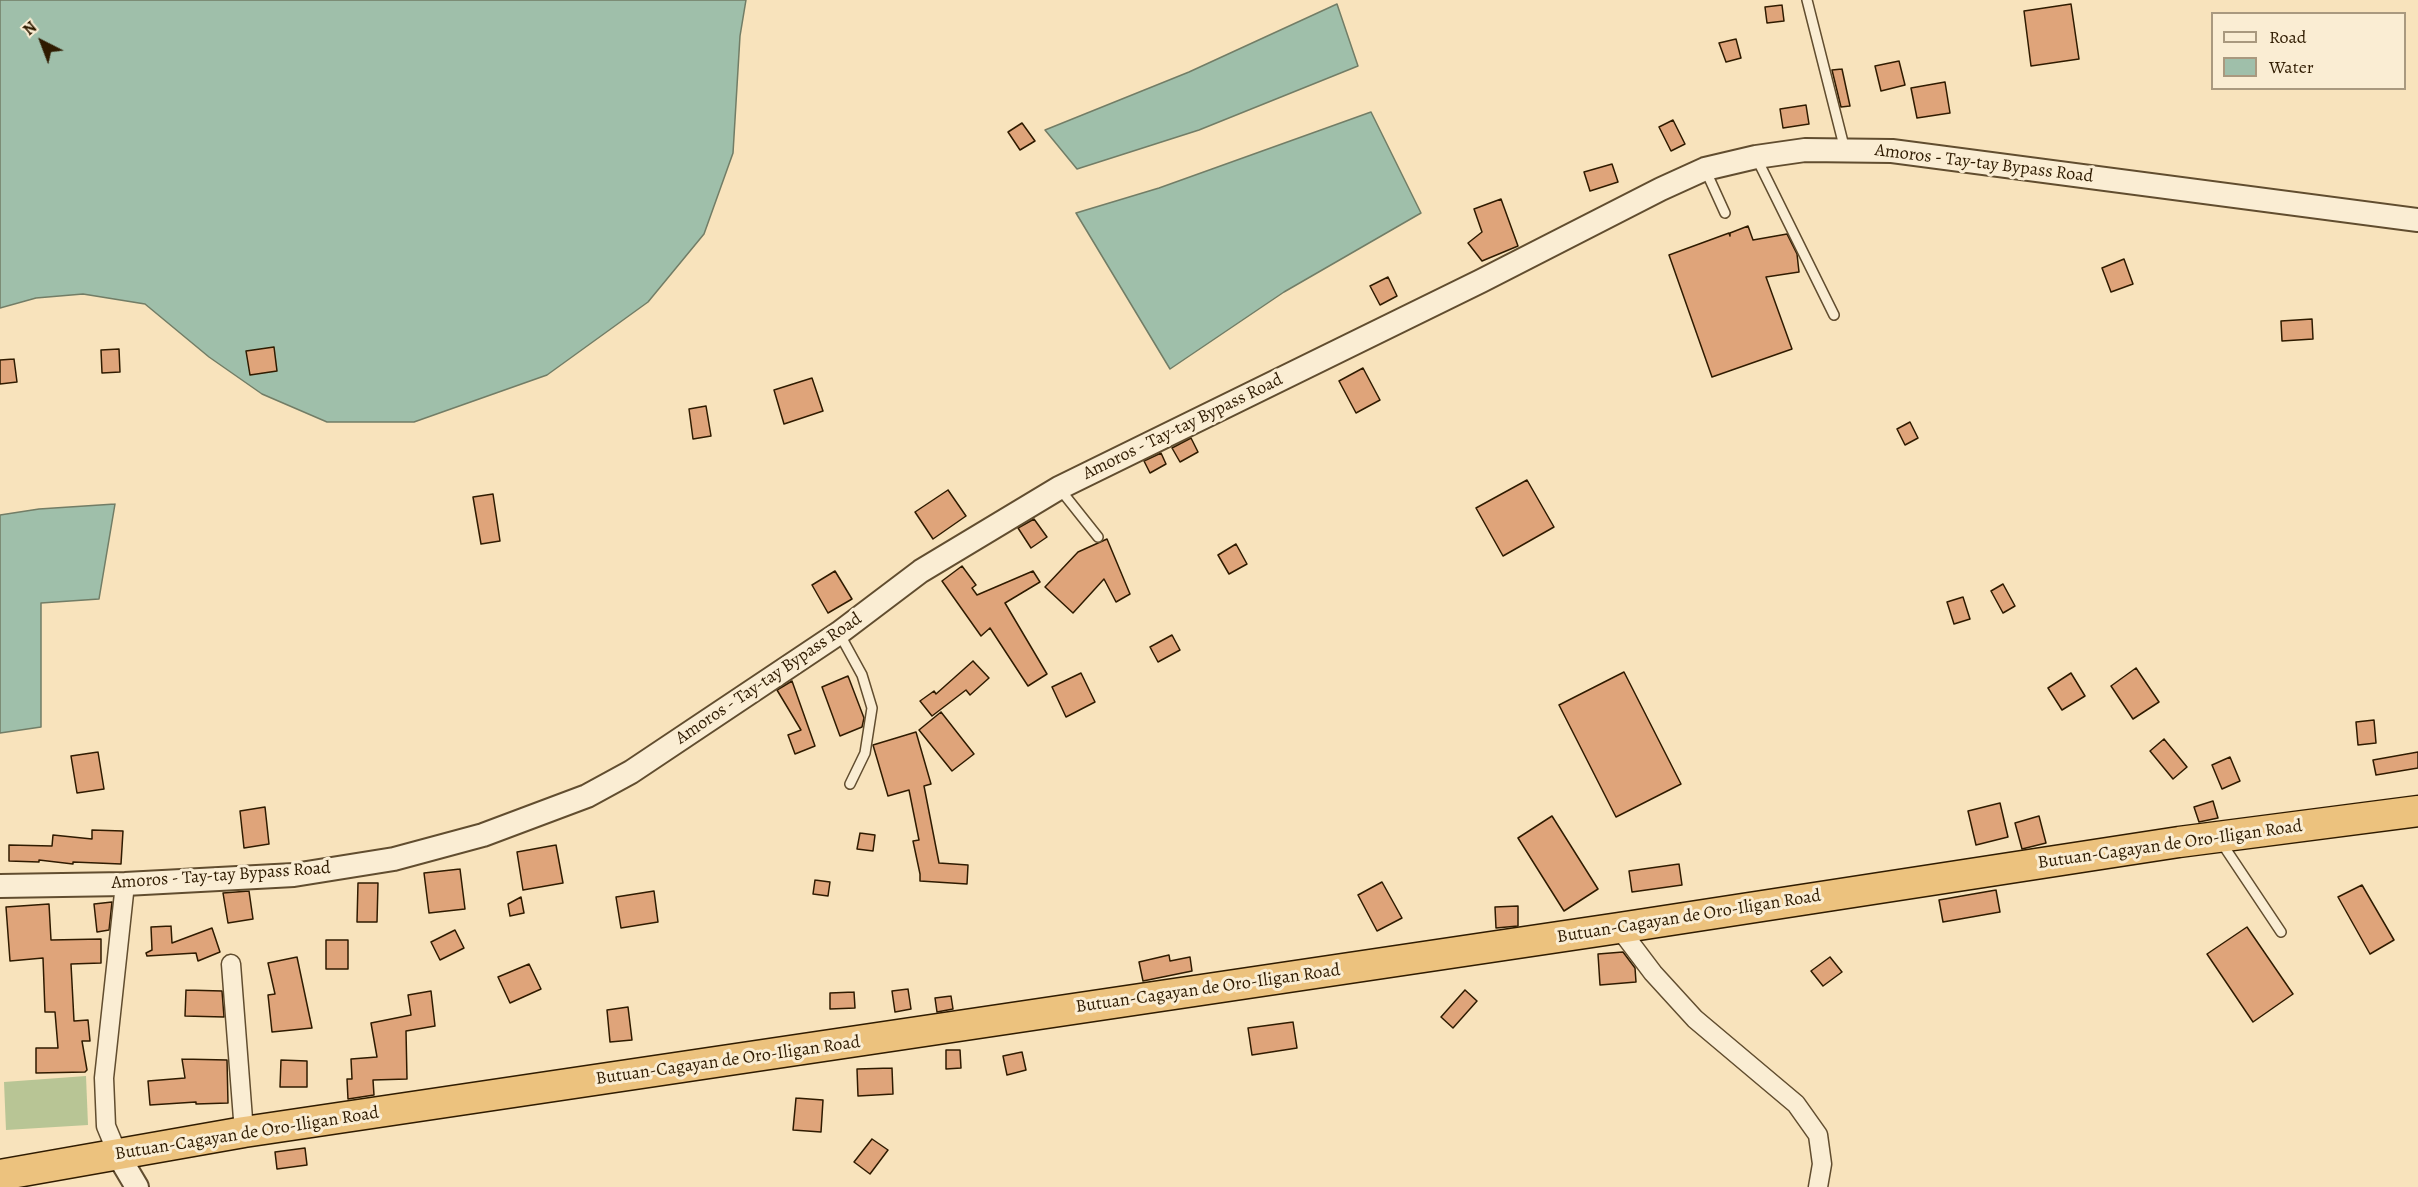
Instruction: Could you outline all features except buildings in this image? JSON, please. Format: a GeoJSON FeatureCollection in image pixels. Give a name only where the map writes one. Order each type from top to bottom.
{"type":"FeatureCollection","features":[{"type":"Feature","properties":{"kind":"highway","name":"Butuan-Cagayan de Oro-Iligan Road"},"geometry":{"type":"LineString","coordinates":[[0,1174],[244,1132],[2418,810]]}},
{"type":"Feature","properties":{"kind":"street","name":"Amoros - Tay-tay Bypass Road"},"geometry":{"type":"LineString","coordinates":[[0,885],[125,884],[294,875],[394,859],[483,835],[586,796],[631,772],[839,633],[921,571],[1059,488],[1705,169],[1756,157],[1805,150],[1892,151],[2418,220]]}},
{"type":"Feature","properties":{"kind":"street"},"geometry":{"type":"LineString","coordinates":[[125,884],[104,1078],[105,1126],[118,1155],[137,1187]]}},
{"type":"Feature","properties":{"kind":"street"},"geometry":{"type":"LineString","coordinates":[[1619,928],[1653,973],[1695,1019],[1796,1104],[1818,1135],[1822,1164],[1818,1187]]}},
{"type":"Feature","properties":{"kind":"street"},"geometry":{"type":"LineString","coordinates":[[231,964],[244,1132]]}},
{"type":"Feature","properties":{"kind":"lane"},"geometry":{"type":"LineString","coordinates":[[1807,0],[1845,150]]}},
{"type":"Feature","properties":{"kind":"lane"},"geometry":{"type":"LineString","coordinates":[[1756,157],[1834,315]]}},
{"type":"Feature","properties":{"kind":"lane"},"geometry":{"type":"LineString","coordinates":[[1705,169],[1725,213]]}},
{"type":"Feature","properties":{"kind":"lane"},"geometry":{"type":"LineString","coordinates":[[1059,488],[1098,537]]}},
{"type":"Feature","properties":{"kind":"lane"},"geometry":{"type":"LineString","coordinates":[[839,633],[862,675],[872,708],[865,753],[850,784]]}},
{"type":"Feature","properties":{"kind":"lane"},"geometry":{"type":"LineString","coordinates":[[2218,838],[2281,932]]}},
{"type":"Feature","properties":{"kind":"shaded area"},"geometry":{"type":"Polygon","coordinates":[[[86,1076],[88,1125],[6,1130],[4,1082],[86,1076]]]}},
{"type":"Feature","properties":{"kind":"water"},"geometry":{"type":"Polygon","coordinates":[[[0,0],[746,0],[740,36],[733,153],[704,234],[648,302],[547,375],[414,422],[327,422],[262,394],[209,357],[145,304],[83,294],[36,298],[0,308],[0,0]]]}},
{"type":"Feature","properties":{"kind":"water"},"geometry":{"type":"Polygon","coordinates":[[[1337,4],[1358,66],[1199,130],[1077,169],[1045,130],[1189,72],[1337,4]]]}},
{"type":"Feature","properties":{"kind":"water"},"geometry":{"type":"Polygon","coordinates":[[[1371,112],[1421,213],[1284,292],[1170,369],[1076,213],[1159,188],[1371,112]]]}},
{"type":"Feature","properties":{"kind":"water"},"geometry":{"type":"Polygon","coordinates":[[[115,504],[99,599],[41,603],[41,727],[0,733],[0,515],[39,509],[115,504]]]}}]}
